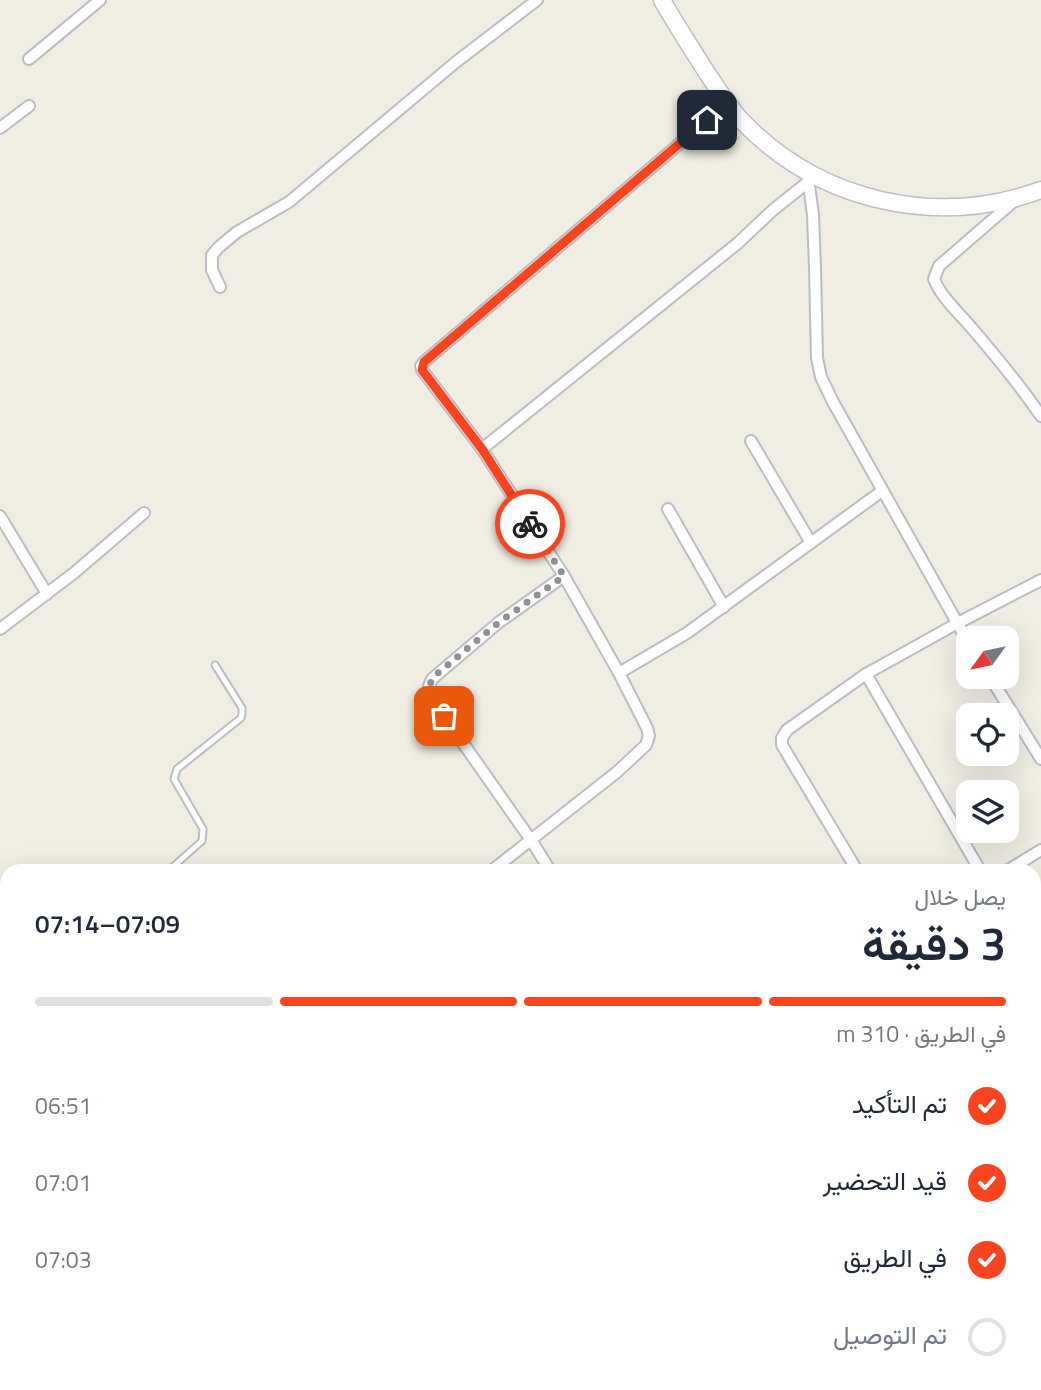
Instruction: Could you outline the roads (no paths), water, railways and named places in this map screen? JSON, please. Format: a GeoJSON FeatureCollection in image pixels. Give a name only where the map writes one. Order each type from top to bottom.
{"type":"FeatureCollection","features":[{"type":"Feature","properties":{"kind":"street"},"geometry":{"type":"LineString","coordinates":[[29,59],[100,0]]}},
{"type":"Feature","properties":{"kind":"street"},"geometry":{"type":"LineString","coordinates":[[220,287],[212,270],[212,255],[219,247],[237,232],[289,202],[457,62],[537,0]]}},
{"type":"Feature","properties":{"kind":"street"},"geometry":{"type":"LineString","coordinates":[[662,0],[727,103],[741,120],[808,177],[858,194],[898,204],[932,208],[974,206],[1017,198],[1041,190]]}},
{"type":"Feature","properties":{"kind":"street"},"geometry":{"type":"LineString","coordinates":[[500,864],[617,772],[646,745],[648,728],[564,576],[482,449],[422,370],[424,362],[727,103]]}},
{"type":"Feature","properties":{"kind":"street"},"geometry":{"type":"LineString","coordinates":[[0,128],[29,106]]}},
{"type":"Feature","properties":{"kind":"street"},"geometry":{"type":"LineString","coordinates":[[482,449],[738,243],[808,177]]}},
{"type":"Feature","properties":{"kind":"street"},"geometry":{"type":"LineString","coordinates":[[808,177],[813,228],[817,358],[821,377],[956,624]]}},
{"type":"Feature","properties":{"kind":"street"},"geometry":{"type":"LineString","coordinates":[[1017,198],[939,266],[934,279],[939,291],[1006,368],[1041,416]]}},
{"type":"Feature","properties":{"kind":"street"},"geometry":{"type":"LineString","coordinates":[[751,441],[811,543]]}},
{"type":"Feature","properties":{"kind":"street"},"geometry":{"type":"LineString","coordinates":[[619,673],[687,633],[882,491]]}},
{"type":"Feature","properties":{"kind":"street"},"geometry":{"type":"LineString","coordinates":[[668,509],[724,607]]}},
{"type":"Feature","properties":{"kind":"street"},"geometry":{"type":"LineString","coordinates":[[0,629],[74,573],[144,513]]}},
{"type":"Feature","properties":{"kind":"street"},"geometry":{"type":"LineString","coordinates":[[0,516],[47,594]]}},
{"type":"Feature","properties":{"kind":"street"},"geometry":{"type":"LineString","coordinates":[[546,864],[430,696],[429,686],[432,678],[498,623],[564,576]]}},
{"type":"Feature","properties":{"kind":"street"},"geometry":{"type":"LineString","coordinates":[[853,864],[782,746],[782,738],[787,730],[866,674],[1041,580]]}},
{"type":"Feature","properties":{"kind":"street"},"geometry":{"type":"LineString","coordinates":[[866,674],[976,864]]}},
{"type":"Feature","properties":{"kind":"street"},"geometry":{"type":"LineString","coordinates":[[998,690],[1041,759]]}},
{"type":"Feature","properties":{"kind":"street"},"geometry":{"type":"LineString","coordinates":[[1018,864],[1041,850]]}},
{"type":"Feature","properties":{"kind":"lane"},"geometry":{"type":"LineString","coordinates":[[176,864],[202,841],[203,835],[203,829],[174,779],[177,769],[241,718],[242,714],[242,708],[215,665]]}}]}
